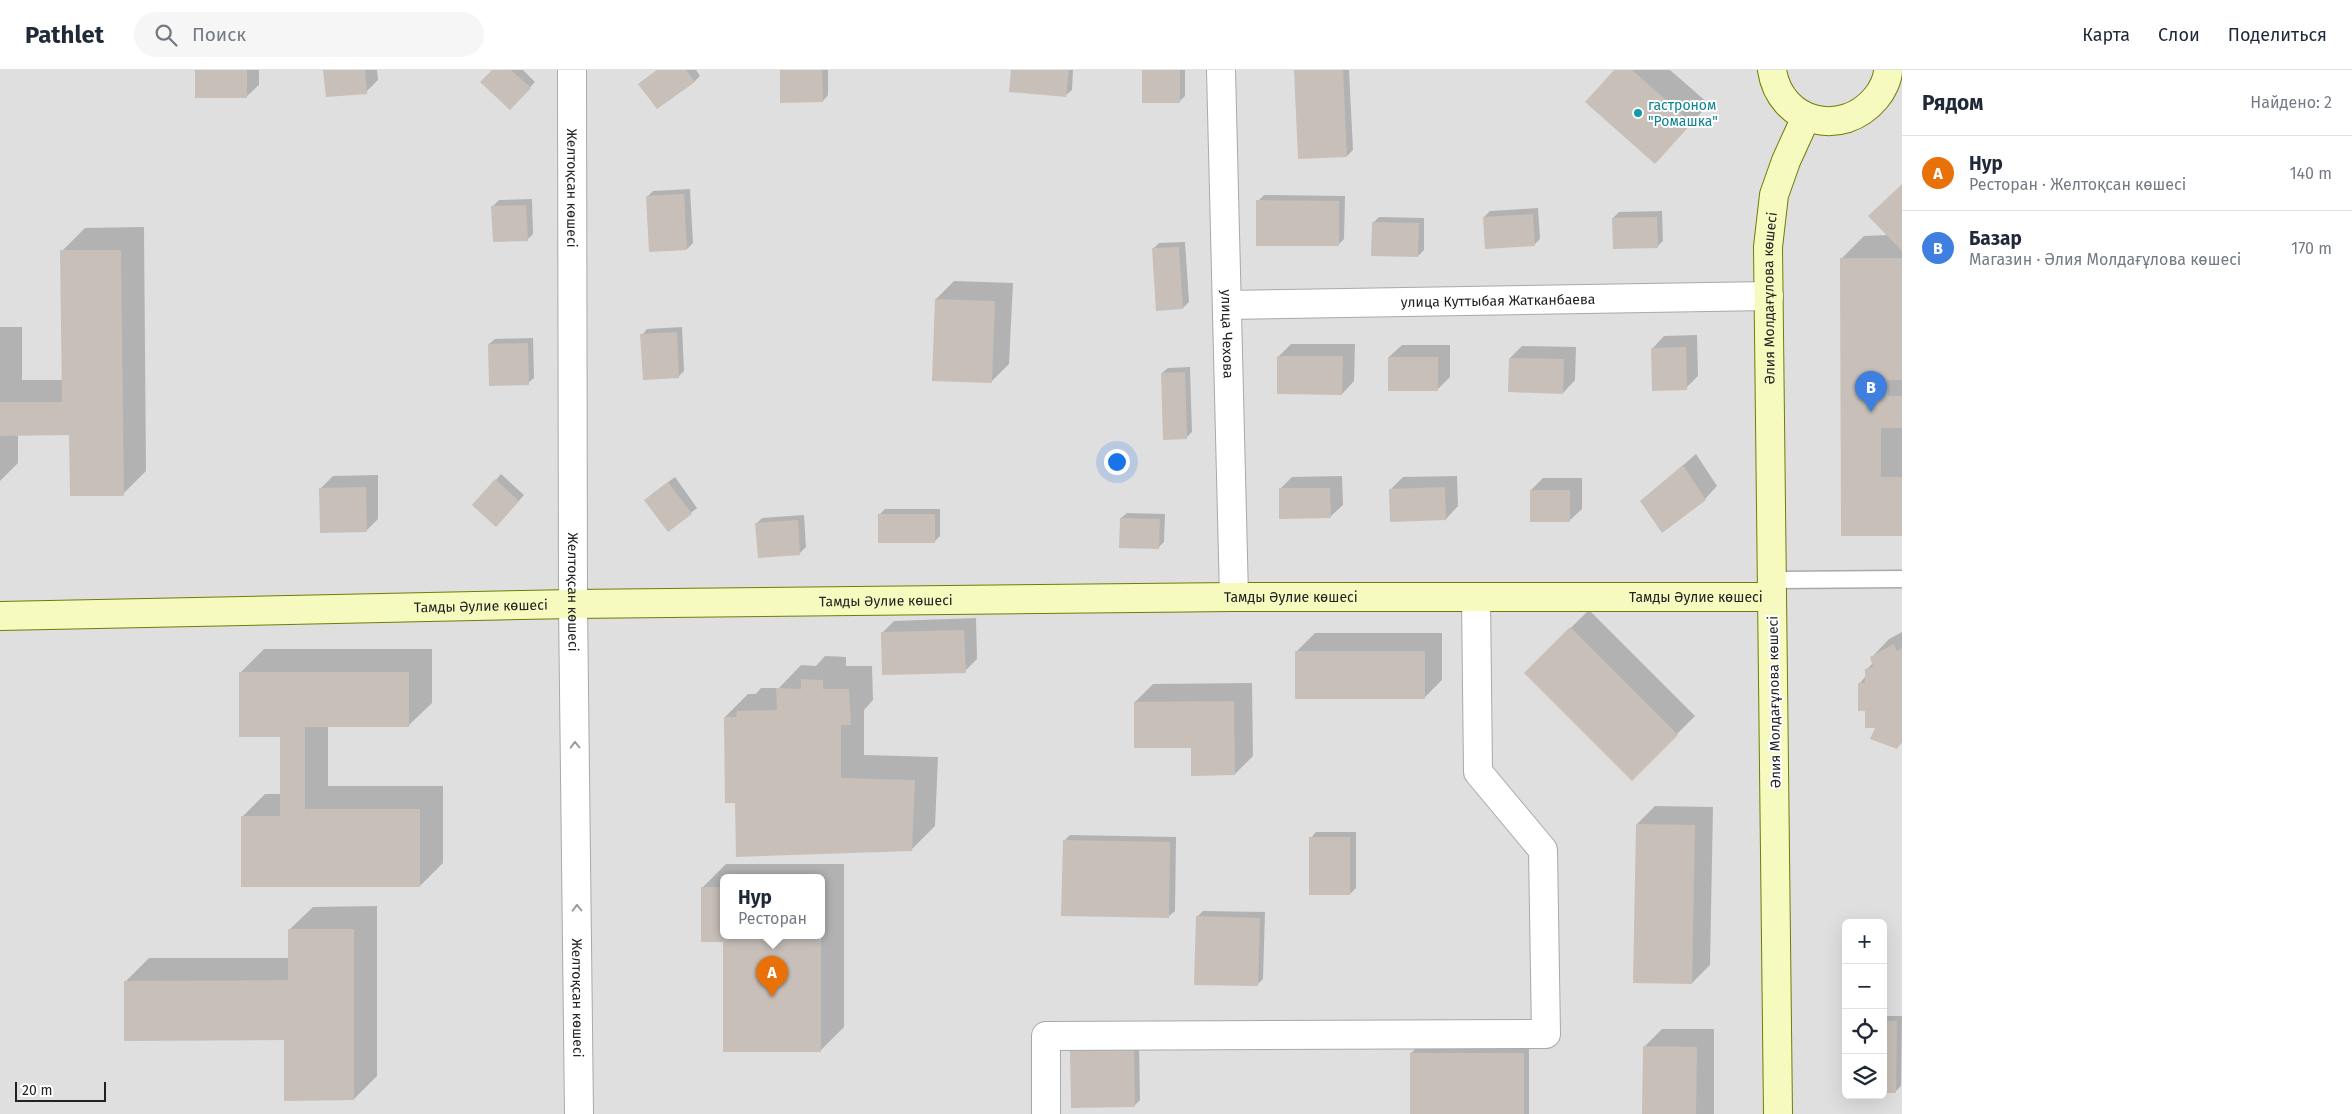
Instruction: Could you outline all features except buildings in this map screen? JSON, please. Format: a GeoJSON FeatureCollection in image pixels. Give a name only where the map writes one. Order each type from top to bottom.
{"type":"FeatureCollection","features":[{"type":"Feature","properties":{"kind":"street","name":"Желтоқсан көшесі"},"geometry":{"type":"LineString","coordinates":[[572,70],[573,604],[579,1114]]}},
{"type":"Feature","properties":{"kind":"street","name":"улица Чехова"},"geometry":{"type":"LineString","coordinates":[[1221,70],[1234,597]]}},
{"type":"Feature","properties":{"kind":"street"},"geometry":{"type":"LineString","coordinates":[[1772,70],[1774,84],[1787,104],[1806,117],[1827,122],[1848,119],[1866,110],[1880,93],[1888,70]]}},
{"type":"Feature","properties":{"kind":"street","name":"Әлия Молдағұлова көшесі"},"geometry":{"type":"LineString","coordinates":[[1778,1114],[1768,247],[1774,195],[1786,161],[1806,117]]}},
{"type":"Feature","properties":{"kind":"street","name":"улица Куттыбая Жатканбаева"},"geometry":{"type":"LineString","coordinates":[[1227,305],[1769,296]]}},
{"type":"Feature","properties":{"kind":"street","name":"Тамды Әулие көшесі"},"geometry":{"type":"LineString","coordinates":[[0,616],[573,604],[1234,597],[1476,597],[1772,589]]}},
{"type":"Feature","properties":{"kind":"street"},"geometry":{"type":"LineString","coordinates":[[1046,1114],[1046,1036],[1546,1034],[1543,850],[1478,772],[1476,597]]}},
{"type":"Feature","properties":{"kind":"lane"},"geometry":{"type":"LineString","coordinates":[[1772,589],[1902,579]]}},
{"type":"Feature","properties":{"kind":"shaded area"},"geometry":{"type":"Polygon","coordinates":[[[0,70],[1902,70],[1902,1114],[0,1114],[0,70]]]}},
{"type":"Feature","properties":{"kind":"place","name":"гастроном \"Ромашка\""},"geometry":{"type":"Point","coordinates":[1638,113]}},
{"type":"Feature","properties":{"kind":"place","name":"Базар"},"geometry":{"type":"Point","coordinates":[1871,412]}},
{"type":"Feature","properties":{"kind":"place","name":"Нур"},"geometry":{"type":"Point","coordinates":[772,997]}}]}
